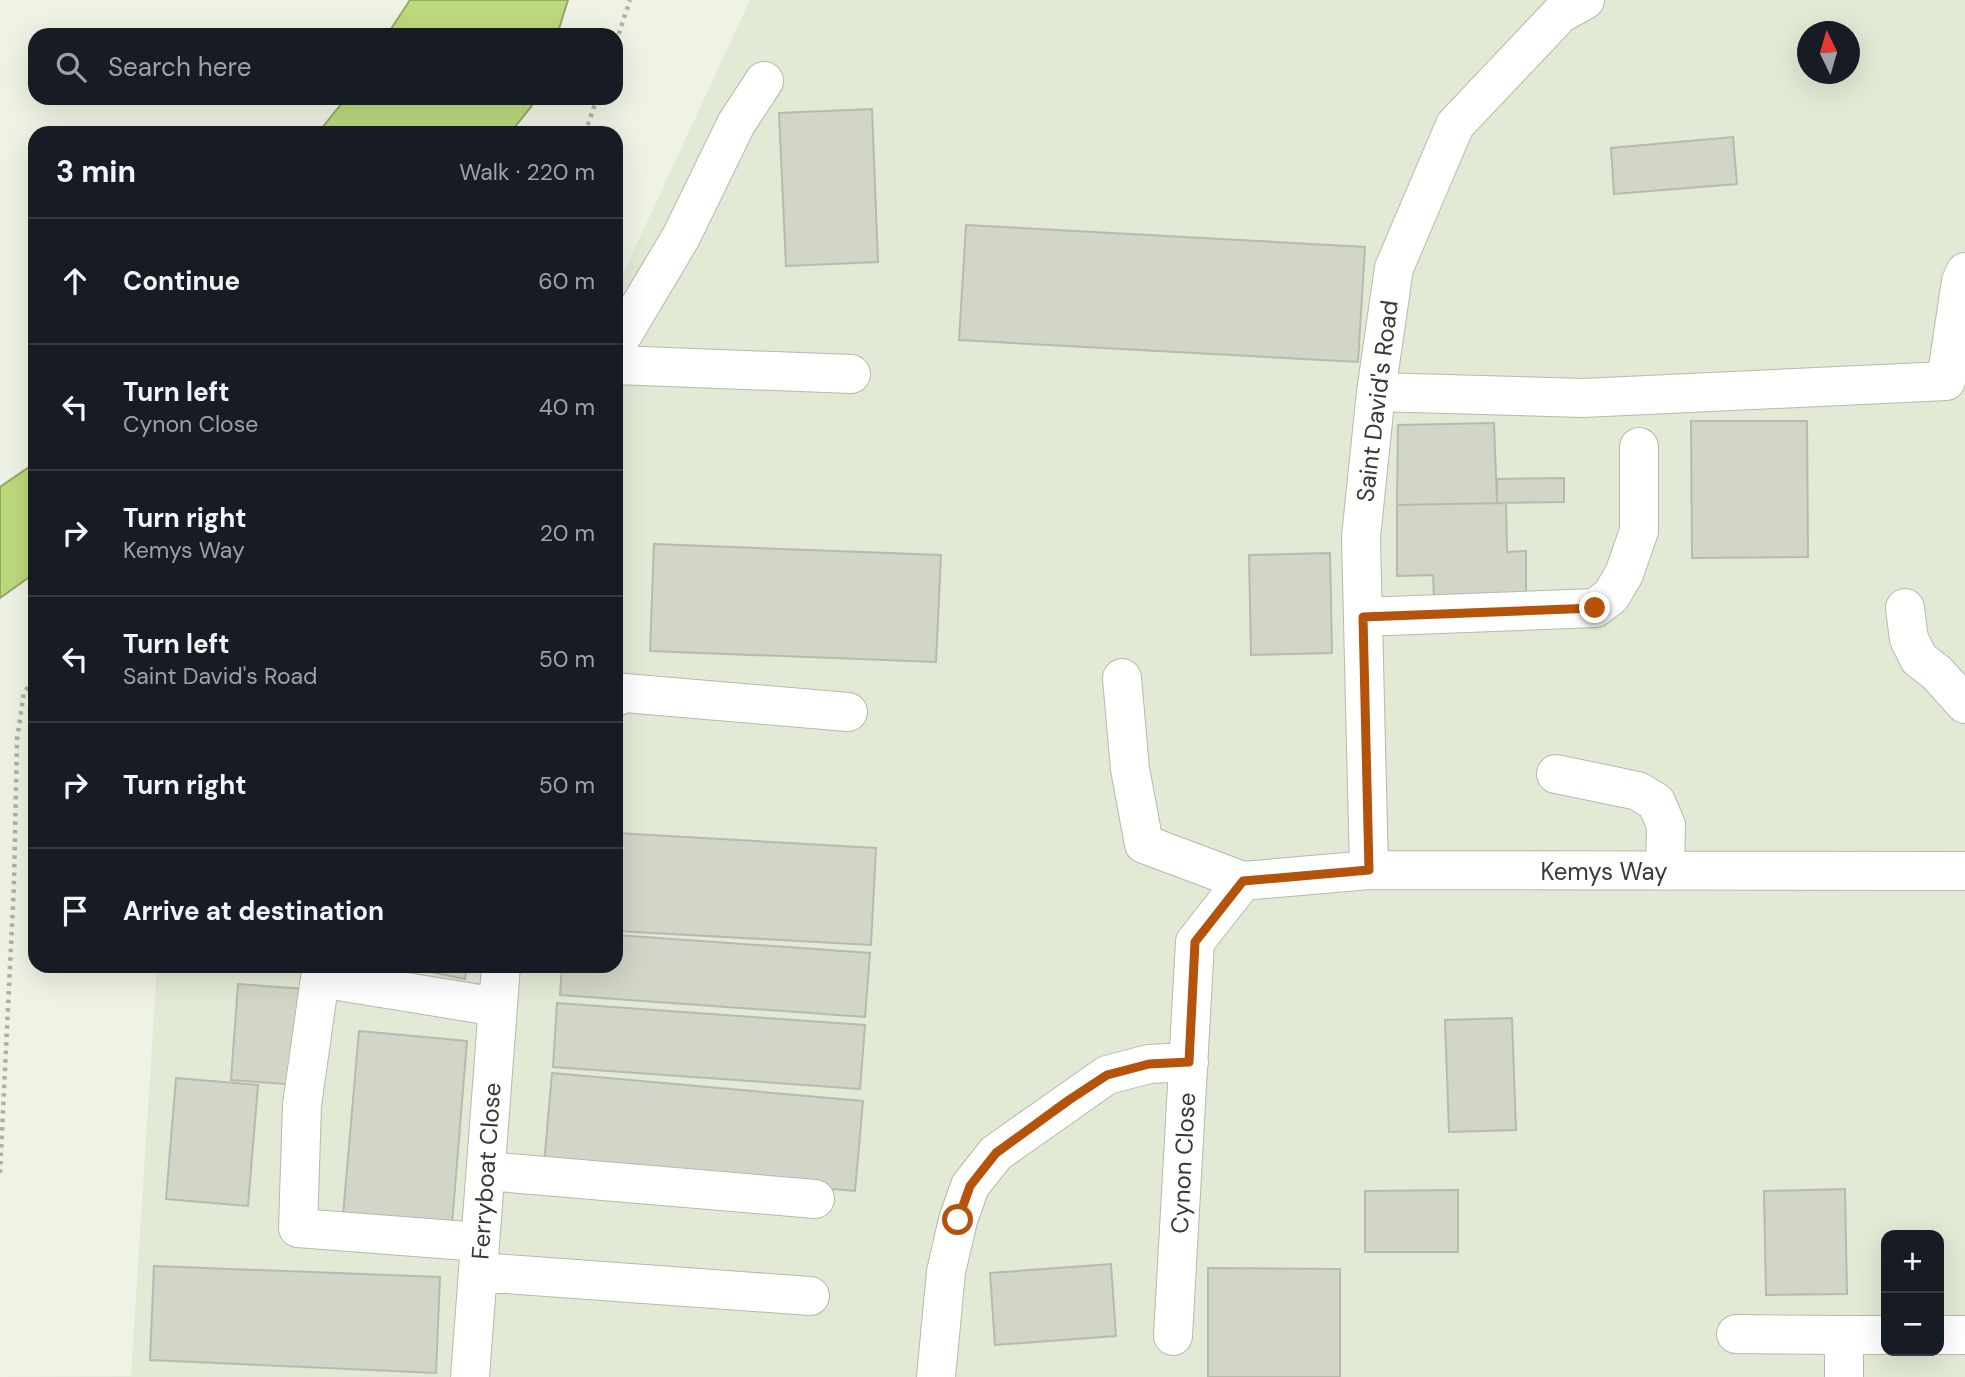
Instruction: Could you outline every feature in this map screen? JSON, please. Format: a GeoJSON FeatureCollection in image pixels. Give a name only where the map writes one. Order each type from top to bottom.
{"type":"FeatureCollection","features":[{"type":"Feature","properties":{"kind":"street","name":"Saint David's Road"},"geometry":{"type":"LineString","coordinates":[[1369,870],[1361,537],[1376,392],[1394,268],[1455,125],[1564,5]]}},
{"type":"Feature","properties":{"kind":"street"},"geometry":{"type":"LineString","coordinates":[[623,334],[681,237],[736,124],[764,81]]}},
{"type":"Feature","properties":{"kind":"street"},"geometry":{"type":"LineString","coordinates":[[1376,392],[1583,398],[1946,381],[1961,281],[1965,272]]}},
{"type":"Feature","properties":{"kind":"street"},"geometry":{"type":"LineString","coordinates":[[623,365],[851,374]]}},
{"type":"Feature","properties":{"kind":"street"},"geometry":{"type":"LineString","coordinates":[[1363,617],[1595,608],[1611,596],[1624,574],[1639,531],[1639,447]]}},
{"type":"Feature","properties":{"kind":"street"},"geometry":{"type":"LineString","coordinates":[[1905,608],[1909,639],[1919,659],[1937,673],[1965,704]]}},
{"type":"Feature","properties":{"kind":"street"},"geometry":{"type":"LineString","coordinates":[[1122,678],[1130,769],[1144,844],[1243,881]]}},
{"type":"Feature","properties":{"kind":"street"},"geometry":{"type":"LineString","coordinates":[[623,694],[848,712]]}},
{"type":"Feature","properties":{"kind":"street"},"geometry":{"type":"LineString","coordinates":[[1556,774],[1638,791],[1656,802],[1666,825],[1665,871]]}},
{"type":"Feature","properties":{"kind":"street","name":"Kemys Way"},"geometry":{"type":"LineString","coordinates":[[1243,881],[1369,870],[1965,871]]}},
{"type":"Feature","properties":{"kind":"street","name":"Cynon Close"},"geometry":{"type":"LineString","coordinates":[[1173,1336],[1195,942],[1243,881]]}},
{"type":"Feature","properties":{"kind":"street","name":"Ferryboat Close"},"geometry":{"type":"LineString","coordinates":[[470,1377],[500,973]]}},
{"type":"Feature","properties":{"kind":"street"},"geometry":{"type":"LineString","coordinates":[[498,1007],[320,978],[302,1105],[298,1228],[479,1257],[810,1296]]}},
{"type":"Feature","properties":{"kind":"street"},"geometry":{"type":"LineString","coordinates":[[936,1377],[946,1272],[958,1220],[970,1186],[996,1153],[1107,1075],[1149,1064],[1189,1062]]}},
{"type":"Feature","properties":{"kind":"street"},"geometry":{"type":"LineString","coordinates":[[486,1171],[815,1199]]}},
{"type":"Feature","properties":{"kind":"street"},"geometry":{"type":"LineString","coordinates":[[1737,1334],[1881,1335]]}},
{"type":"Feature","properties":{"kind":"street"},"geometry":{"type":"LineString","coordinates":[[1843,1377],[1844,1335]]}},
{"type":"Feature","properties":{"kind":"street"},"geometry":{"type":"LineString","coordinates":[[1944,1335],[1965,1335]]}},
{"type":"Feature","properties":{"kind":"path"},"geometry":{"type":"LineString","coordinates":[[621,28],[631,0]]}},
{"type":"Feature","properties":{"kind":"path"},"geometry":{"type":"LineString","coordinates":[[587,126],[595,105]]}},
{"type":"Feature","properties":{"kind":"path"},"geometry":{"type":"LineString","coordinates":[[0,1173],[14,884],[17,739],[24,692],[28,687]]}},
{"type":"Feature","properties":{"kind":"shaded area"},"geometry":{"type":"Polygon","coordinates":[[[410,0],[568,0],[559,28],[392,28],[410,0]]]}},
{"type":"Feature","properties":{"kind":"shaded area"},"geometry":{"type":"Polygon","coordinates":[[[750,0],[1965,0],[1965,1377],[0,1377],[131,1376],[157,973],[623,973],[623,274],[750,0]]]}},
{"type":"Feature","properties":{"kind":"shaded area"},"geometry":{"type":"Polygon","coordinates":[[[340,105],[532,105],[516,126],[324,126],[340,105]]]}},
{"type":"Feature","properties":{"kind":"shaded area"},"geometry":{"type":"Polygon","coordinates":[[[28,468],[28,578],[0,598],[0,487],[28,468]]]}},
{"type":"Feature","properties":{"kind":"building"},"geometry":{"type":"Polygon","coordinates":[[[872,109],[878,262],[786,266],[779,113],[872,109]]]}},
{"type":"Feature","properties":{"kind":"building"},"geometry":{"type":"Polygon","coordinates":[[[1733,137],[1737,184],[1614,194],[1611,148],[1733,137]]]}},
{"type":"Feature","properties":{"kind":"building"},"geometry":{"type":"Polygon","coordinates":[[[966,225],[1365,247],[1358,362],[959,340],[966,225]]]}},
{"type":"Feature","properties":{"kind":"building"},"geometry":{"type":"Polygon","coordinates":[[[1691,421],[1807,421],[1808,557],[1692,558],[1691,421]]]}},
{"type":"Feature","properties":{"kind":"building"},"geometry":{"type":"Polygon","coordinates":[[[1494,423],[1497,503],[1397,505],[1398,425],[1494,423]]]}},
{"type":"Feature","properties":{"kind":"building"},"geometry":{"type":"Polygon","coordinates":[[[1564,478],[1564,502],[1497,503],[1497,479],[1564,478]]]}},
{"type":"Feature","properties":{"kind":"building"},"geometry":{"type":"Polygon","coordinates":[[[1506,503],[1507,552],[1526,551],[1526,596],[1434,597],[1433,575],[1397,576],[1397,505],[1506,503]]]}},
{"type":"Feature","properties":{"kind":"building"},"geometry":{"type":"Polygon","coordinates":[[[654,544],[941,555],[936,662],[650,651],[654,544]]]}},
{"type":"Feature","properties":{"kind":"building"},"geometry":{"type":"Polygon","coordinates":[[[1330,553],[1332,653],[1251,655],[1249,555],[1330,553]]]}},
{"type":"Feature","properties":{"kind":"building"},"geometry":{"type":"Polygon","coordinates":[[[623,833],[876,848],[871,945],[623,931],[623,833]]]}},
{"type":"Feature","properties":{"kind":"building"},"geometry":{"type":"Polygon","coordinates":[[[623,935],[870,953],[865,1017],[560,995],[562,973],[623,973],[623,935]]]}},
{"type":"Feature","properties":{"kind":"building"},"geometry":{"type":"Polygon","coordinates":[[[435,973],[466,973],[465,979],[435,973]]]}},
{"type":"Feature","properties":{"kind":"building"},"geometry":{"type":"Polygon","coordinates":[[[238,984],[305,989],[299,1085],[231,1080],[238,984]]]}},
{"type":"Feature","properties":{"kind":"building"},"geometry":{"type":"Polygon","coordinates":[[[557,1003],[865,1025],[860,1089],[553,1067],[557,1003]]]}},
{"type":"Feature","properties":{"kind":"building"},"geometry":{"type":"Polygon","coordinates":[[[1512,1018],[1516,1130],[1449,1132],[1445,1020],[1512,1018]]]}},
{"type":"Feature","properties":{"kind":"building"},"geometry":{"type":"Polygon","coordinates":[[[359,1031],[467,1041],[452,1224],[343,1215],[359,1031]]]}},
{"type":"Feature","properties":{"kind":"building"},"geometry":{"type":"Polygon","coordinates":[[[552,1073],[863,1101],[855,1191],[544,1164],[552,1073]]]}},
{"type":"Feature","properties":{"kind":"building"},"geometry":{"type":"Polygon","coordinates":[[[176,1078],[258,1085],[248,1206],[166,1199],[176,1078]]]}},
{"type":"Feature","properties":{"kind":"building"},"geometry":{"type":"Polygon","coordinates":[[[1845,1189],[1847,1294],[1766,1295],[1764,1191],[1845,1189]]]}},
{"type":"Feature","properties":{"kind":"building"},"geometry":{"type":"Polygon","coordinates":[[[1458,1190],[1458,1252],[1365,1252],[1365,1191],[1458,1190]]]}},
{"type":"Feature","properties":{"kind":"building"},"geometry":{"type":"Polygon","coordinates":[[[1111,1264],[1116,1336],[995,1345],[990,1273],[1111,1264]]]}},
{"type":"Feature","properties":{"kind":"building"},"geometry":{"type":"Polygon","coordinates":[[[154,1266],[440,1277],[436,1373],[150,1360],[154,1266]]]}},
{"type":"Feature","properties":{"kind":"building"},"geometry":{"type":"Polygon","coordinates":[[[1208,1268],[1340,1269],[1340,1377],[1208,1377],[1208,1268]]]}},
{"type":"Feature","properties":{"kind":"route"},"geometry":{"type":"LineString","coordinates":[[958,1220],[970,1186],[996,1153],[1069,1100],[1107,1075],[1149,1064],[1189,1062],[1195,942],[1243,881],[1369,870],[1363,617],[1595,608]]}}]}
